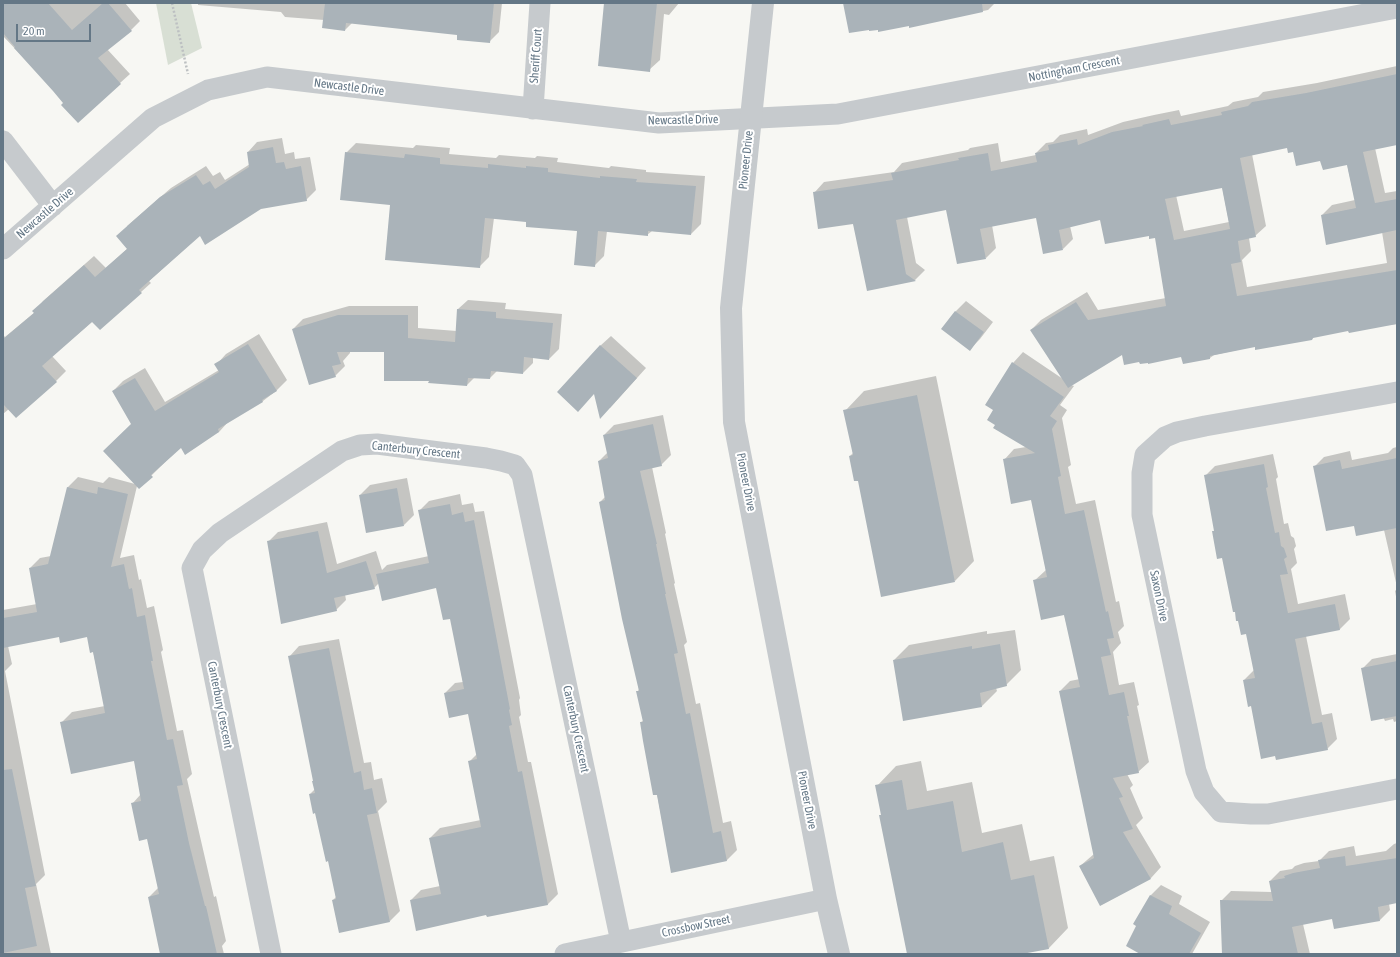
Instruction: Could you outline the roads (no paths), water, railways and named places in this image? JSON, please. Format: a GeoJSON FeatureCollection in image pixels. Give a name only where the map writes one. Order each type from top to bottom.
{"type":"FeatureCollection","features":[{"type":"Feature","properties":{"kind":"street","name":"Sheriff Court"},"geometry":{"type":"LineString","coordinates":[[533,109],[540,3]]}},
{"type":"Feature","properties":{"kind":"street","name":"Pioneer Drive"},"geometry":{"type":"LineString","coordinates":[[763,3],[750,118],[732,308],[734,422],[826,899],[839,954]]}},
{"type":"Feature","properties":{"kind":"street","name":"Nottingham Crescent"},"geometry":{"type":"LineString","coordinates":[[750,118],[838,114],[1397,8]]}},
{"type":"Feature","properties":{"kind":"street","name":"Newcastle Drive"},"geometry":{"type":"LineString","coordinates":[[3,250],[153,118],[208,90],[267,77],[659,123],[750,118]]}},
{"type":"Feature","properties":{"kind":"street"},"geometry":{"type":"LineString","coordinates":[[3,140],[53,206]]}},
{"type":"Feature","properties":{"kind":"street","name":"Saxon Drive"},"geometry":{"type":"LineString","coordinates":[[1397,392],[1177,432],[1165,437],[1145,455],[1142,473],[1142,515],[1196,771],[1204,792],[1220,812],[1268,814],[1397,789]]}},
{"type":"Feature","properties":{"kind":"street","name":"Canterbury Crescent"},"geometry":{"type":"LineString","coordinates":[[271,954],[192,568],[202,550],[220,533],[335,455],[360,445],[377,444],[501,461],[515,465],[522,475],[620,942]]}},
{"type":"Feature","properties":{"kind":"street","name":"Crossbow Street"},"geometry":{"type":"LineString","coordinates":[[565,954],[826,899]]}}]}
